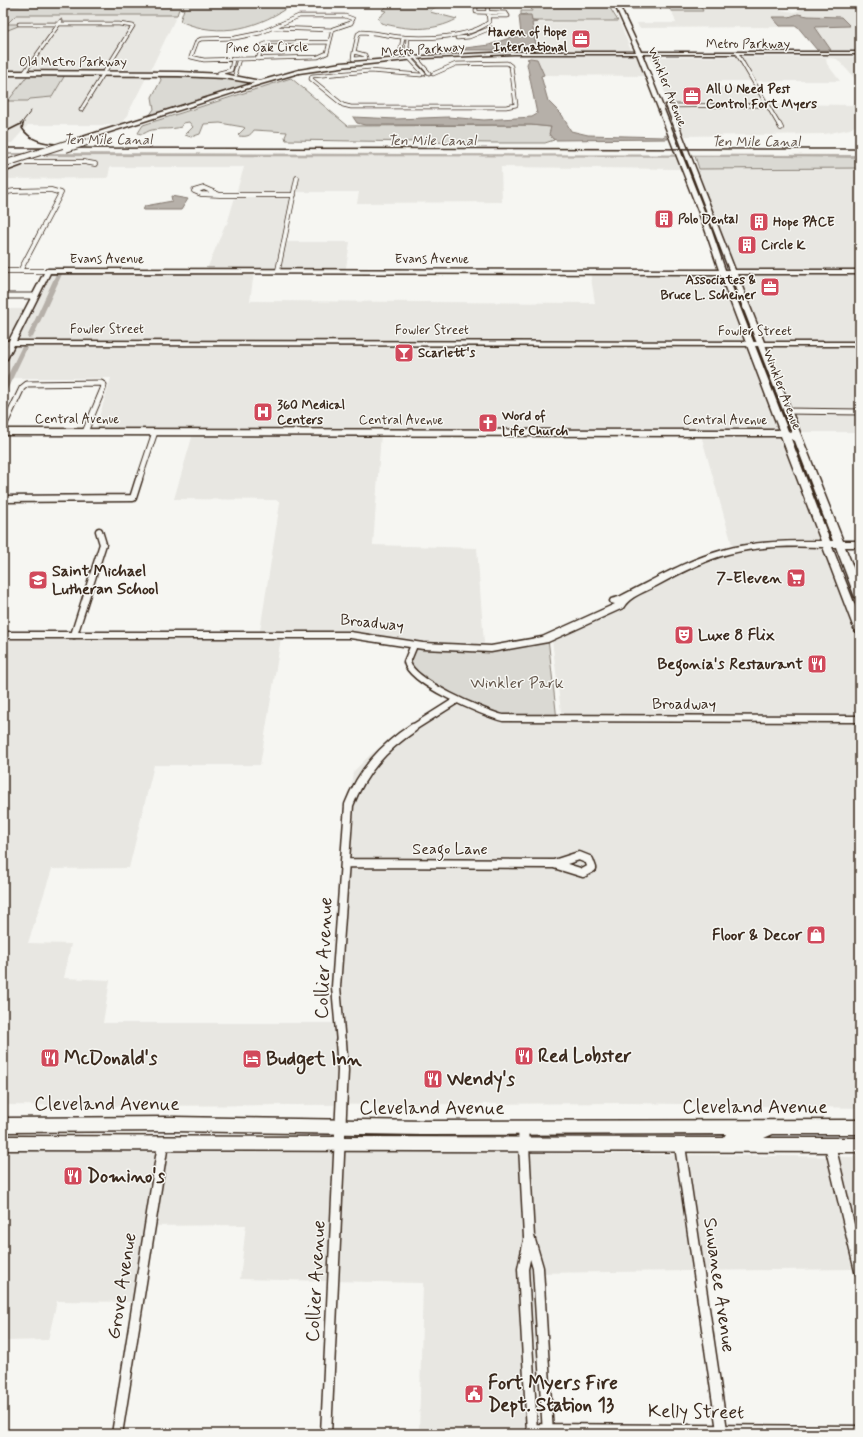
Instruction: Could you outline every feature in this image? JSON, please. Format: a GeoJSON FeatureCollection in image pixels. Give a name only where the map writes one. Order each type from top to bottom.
{"type":"FeatureCollection","features":[{"type":"Feature","properties":{"kind":"main road","name":"Fowler Street"},"geometry":{"type":"LineString","coordinates":[[7,343],[860,344]]}},
{"type":"Feature","properties":{"kind":"main road","name":"Cleveland Avenue"},"geometry":{"type":"LineString","coordinates":[[3,1125],[173,1124],[524,1128],[773,1126],[860,1127]]}},
{"type":"Feature","properties":{"kind":"main road"},"geometry":{"type":"LineString","coordinates":[[704,1146],[753,1135],[773,1126]]}},
{"type":"Feature","properties":{"kind":"main road"},"geometry":{"type":"LineString","coordinates":[[3,1143],[680,1146],[860,1145]]}},
{"type":"Feature","properties":{"kind":"street"},"geometry":{"type":"LineString","coordinates":[[476,3],[476,12],[488,14],[508,16],[506,12],[488,14]]}},
{"type":"Feature","properties":{"kind":"street"},"geometry":{"type":"LineString","coordinates":[[354,52],[358,34],[361,32],[403,38],[461,34],[488,24],[487,3]]}},
{"type":"Feature","properties":{"kind":"street","name":"Winkler Avenue"},"geometry":{"type":"LineString","coordinates":[[616,3],[656,95],[707,226],[722,271],[860,631]]}},
{"type":"Feature","properties":{"kind":"street","name":"Winkler Avenue"},"geometry":{"type":"LineString","coordinates":[[623,3],[651,66]]}},
{"type":"Feature","properties":{"kind":"street","name":"Pine Oak Circle"},"geometry":{"type":"LineString","coordinates":[[298,16],[343,16],[353,18],[351,23],[333,30],[327,53],[318,57],[233,61],[198,60],[191,57],[197,41],[201,39],[240,37],[263,32],[298,16]]}},
{"type":"Feature","properties":{"kind":"street"},"geometry":{"type":"LineString","coordinates":[[24,73],[62,20]]}},
{"type":"Feature","properties":{"kind":"street"},"geometry":{"type":"LineString","coordinates":[[19,24],[123,24],[133,26],[81,110]]}},
{"type":"Feature","properties":{"kind":"street"},"geometry":{"type":"LineString","coordinates":[[274,28],[333,30]]}},
{"type":"Feature","properties":{"kind":"street"},"geometry":{"type":"LineString","coordinates":[[426,37],[430,40],[467,37],[491,28]]}},
{"type":"Feature","properties":{"kind":"street"},"geometry":{"type":"LineString","coordinates":[[403,38],[400,48],[414,60],[435,76],[430,77],[422,74],[414,60],[406,47],[408,38]]}},
{"type":"Feature","properties":{"kind":"street"},"geometry":{"type":"LineString","coordinates":[[258,59],[263,45],[268,43],[329,42]]}},
{"type":"Feature","properties":{"kind":"street","name":"Metro Parkway"},"geometry":{"type":"LineString","coordinates":[[3,170],[87,142],[140,122],[266,82],[335,69],[414,60],[500,56],[639,54],[860,54]]}},
{"type":"Feature","properties":{"kind":"street","name":"Metro Parkway"},"geometry":{"type":"LineString","coordinates":[[646,54],[740,56],[860,54]]}},
{"type":"Feature","properties":{"kind":"street"},"geometry":{"type":"LineString","coordinates":[[740,56],[781,128]]}},
{"type":"Feature","properties":{"kind":"street"},"geometry":{"type":"LineString","coordinates":[[231,70],[233,61]]}},
{"type":"Feature","properties":{"kind":"street"},"geometry":{"type":"LineString","coordinates":[[219,73],[231,70],[236,72],[238,61]]}},
{"type":"Feature","properties":{"kind":"street"},"geometry":{"type":"LineString","coordinates":[[507,63],[510,66],[516,105],[506,107],[351,106],[344,105],[311,79],[312,76],[370,71],[422,74],[431,73],[456,64],[507,63]]}},
{"type":"Feature","properties":{"kind":"street"},"geometry":{"type":"LineString","coordinates":[[179,74],[194,72]]}},
{"type":"Feature","properties":{"kind":"street","name":"Old Metro Parkway"},"geometry":{"type":"LineString","coordinates":[[3,73],[236,72],[266,82]]}},
{"type":"Feature","properties":{"kind":"street","name":"Old Metro Parkway"},"geometry":{"type":"LineString","coordinates":[[143,73],[224,76],[266,82]]}},
{"type":"Feature","properties":{"kind":"street"},"geometry":{"type":"LineString","coordinates":[[656,95],[661,103],[668,106],[768,105]]}},
{"type":"Feature","properties":{"kind":"street","name":"Winkler Avenue"},"geometry":{"type":"LineString","coordinates":[[665,99],[860,597]]}},
{"type":"Feature","properties":{"kind":"street"},"geometry":{"type":"LineString","coordinates":[[666,122],[672,123],[677,128]]}},
{"type":"Feature","properties":{"kind":"street","name":"Metro Parkway"},"geometry":{"type":"LineString","coordinates":[[3,163],[114,131]]}},
{"type":"Feature","properties":{"kind":"street"},"geometry":{"type":"LineString","coordinates":[[3,163],[84,162],[95,164]]}},
{"type":"Feature","properties":{"kind":"street"},"geometry":{"type":"LineString","coordinates":[[278,270],[298,178]]}},
{"type":"Feature","properties":{"kind":"street"},"geometry":{"type":"LineString","coordinates":[[220,195],[209,189],[194,190],[201,194],[220,195],[294,195]]}},
{"type":"Feature","properties":{"kind":"street"},"geometry":{"type":"LineString","coordinates":[[3,197],[8,192],[45,190],[61,193],[20,271]]}},
{"type":"Feature","properties":{"kind":"street","name":"Evans Avenue"},"geometry":{"type":"LineString","coordinates":[[3,271],[278,270],[860,272]]}},
{"type":"Feature","properties":{"kind":"street"},"geometry":{"type":"LineString","coordinates":[[3,359],[7,343],[48,271]]}},
{"type":"Feature","properties":{"kind":"street"},"geometry":{"type":"LineString","coordinates":[[3,296],[34,296]]}},
{"type":"Feature","properties":{"kind":"street"},"geometry":{"type":"LineString","coordinates":[[3,428],[25,384],[101,383],[104,385],[103,389],[85,432]]}},
{"type":"Feature","properties":{"kind":"street"},"geometry":{"type":"LineString","coordinates":[[786,411],[860,412]]}},
{"type":"Feature","properties":{"kind":"street","name":"Central Avenue"},"geometry":{"type":"LineString","coordinates":[[3,432],[784,434],[798,439]]}},
{"type":"Feature","properties":{"kind":"street"},"geometry":{"type":"LineString","coordinates":[[3,499],[133,498],[155,432]]}},
{"type":"Feature","properties":{"kind":"street"},"geometry":{"type":"LineString","coordinates":[[74,635],[103,544],[98,531]]}},
{"type":"Feature","properties":{"kind":"street"},"geometry":{"type":"LineString","coordinates":[[414,644],[503,648],[544,640],[620,606],[623,599],[724,552],[774,544],[860,544]]}},
{"type":"Feature","properties":{"kind":"street","name":"Broadway"},"geometry":{"type":"LineString","coordinates":[[3,635],[350,635],[414,644],[406,659],[410,670],[457,700],[489,715],[516,720],[860,720]]}},
{"type":"Feature","properties":{"kind":"street","name":"Collier Avenue"},"geometry":{"type":"LineString","coordinates":[[326,1434],[343,1058],[336,1012],[336,987],[349,805],[355,787],[363,773],[387,746],[457,700]]}},
{"type":"Feature","properties":{"kind":"street","name":"Seago Lane"},"geometry":{"type":"LineString","coordinates":[[346,863],[554,864]]}},
{"type":"Feature","properties":{"kind":"street"},"geometry":{"type":"LineString","coordinates":[[524,1128],[529,1237],[538,1268],[548,1432]]}},
{"type":"Feature","properties":{"kind":"street","name":"Grove Avenue"},"geometry":{"type":"LineString","coordinates":[[117,1434],[163,1144]]}},
{"type":"Feature","properties":{"kind":"street"},"geometry":{"type":"LineString","coordinates":[[830,1145],[860,1271]]}},
{"type":"Feature","properties":{"kind":"street","name":"Suwanee Avenue"},"geometry":{"type":"LineString","coordinates":[[680,1146],[722,1430]]}},
{"type":"Feature","properties":{"kind":"street"},"geometry":{"type":"LineString","coordinates":[[529,1237],[523,1269],[532,1432]]}},
{"type":"Feature","properties":{"kind":"street","name":"Kelly Street"},"geometry":{"type":"LineString","coordinates":[[532,1432],[722,1430],[860,1431]]}},
{"type":"Feature","properties":{"kind":"shaded area"},"geometry":{"type":"Polygon","coordinates":[[[699,3],[776,3],[781,7],[781,10],[794,12],[801,10],[796,3],[860,3],[860,50],[831,50],[815,27],[841,17],[808,16],[804,14],[781,27],[639,28],[637,23],[676,23],[672,11],[702,11],[699,3]]]}},
{"type":"Feature","properties":{"kind":"shaded area"},"geometry":{"type":"Polygon","coordinates":[[[798,14],[808,16],[841,17],[850,26],[815,27],[831,50],[817,50],[797,26],[780,26],[772,17],[789,17],[798,14]]]}},
{"type":"Feature","properties":{"kind":"shaded area"},"geometry":{"type":"Polygon","coordinates":[[[13,15],[177,15],[151,69],[155,69],[150,76],[147,76],[122,125],[28,125],[12,143],[3,143],[3,26],[13,15]]]}},
{"type":"Feature","properties":{"kind":"shaded area"},"geometry":{"type":"Polygon","coordinates":[[[520,15],[531,15],[532,21],[538,22],[532,23],[536,45],[534,50],[464,50],[465,48],[489,45],[521,34],[520,15]]]}},
{"type":"Feature","properties":{"kind":"shaded area"},"geometry":{"type":"Polygon","coordinates":[[[619,21],[632,53],[529,53],[529,50],[534,49],[536,45],[532,23],[619,21]]]}},
{"type":"Feature","properties":{"kind":"shaded area"},"geometry":{"type":"Polygon","coordinates":[[[530,56],[634,56],[638,57],[646,76],[544,75],[537,59],[530,58],[530,56]]]}},
{"type":"Feature","properties":{"kind":"shaded area"},"geometry":{"type":"Polygon","coordinates":[[[650,57],[860,57],[860,84],[837,59],[830,58],[826,59],[827,64],[840,81],[712,81],[718,87],[758,87],[768,104],[858,105],[860,123],[850,129],[825,134],[683,136],[650,57]]]}},
{"type":"Feature","properties":{"kind":"shaded area"},"geometry":{"type":"Polygon","coordinates":[[[527,59],[537,59],[544,75],[541,76],[548,101],[562,115],[571,131],[588,135],[663,137],[666,135],[668,139],[556,140],[549,134],[551,127],[531,125],[365,125],[357,123],[353,117],[396,119],[448,117],[484,120],[532,117],[537,114],[527,64],[529,60],[527,59]]]}},
{"type":"Feature","properties":{"kind":"shaded area"},"geometry":{"type":"Polygon","coordinates":[[[51,155],[677,157],[682,169],[501,167],[502,202],[357,203],[359,192],[293,192],[282,242],[350,242],[346,268],[254,269],[47,270],[48,267],[207,269],[225,225],[227,224],[244,167],[110,167],[108,178],[3,179],[3,171],[51,155]]]}},
{"type":"Feature","properties":{"kind":"shaded area"},"geometry":{"type":"Polygon","coordinates":[[[860,168],[860,270],[735,270],[696,169],[860,168]]]}},
{"type":"Feature","properties":{"kind":"shaded area"},"geometry":{"type":"Polygon","coordinates":[[[171,196],[188,199],[181,210],[143,210],[145,206],[172,201],[171,196]]]}},
{"type":"Feature","properties":{"kind":"shaded area"},"geometry":{"type":"Polygon","coordinates":[[[51,272],[254,272],[250,301],[595,303],[590,272],[720,272],[746,343],[15,341],[51,272]]]}},
{"type":"Feature","properties":{"kind":"shaded area"},"geometry":{"type":"Polygon","coordinates":[[[726,272],[729,272],[756,343],[753,343],[726,272]]]}},
{"type":"Feature","properties":{"kind":"shaded area"},"geometry":{"type":"Polygon","coordinates":[[[736,272],[860,273],[860,343],[763,343],[736,272]]]}},
{"type":"Feature","properties":{"kind":"shaded area"},"geometry":{"type":"Polygon","coordinates":[[[3,309],[25,309],[8,341],[3,341],[3,309]]]}},
{"type":"Feature","properties":{"kind":"shaded area"},"geometry":{"type":"Polygon","coordinates":[[[13,344],[747,346],[780,432],[381,429],[95,430],[111,378],[3,378],[3,367],[13,344]]]}},
{"type":"Feature","properties":{"kind":"shaded area"},"geometry":{"type":"Polygon","coordinates":[[[764,346],[860,346],[860,432],[799,432],[764,346]]]}},
{"type":"Feature","properties":{"kind":"shaded area"},"geometry":{"type":"Polygon","coordinates":[[[193,434],[381,434],[373,545],[477,548],[484,643],[477,646],[424,644],[344,632],[283,630],[282,632],[168,633],[260,631],[280,503],[276,500],[174,499],[193,434]]]}},
{"type":"Feature","properties":{"kind":"shaded area"},"geometry":{"type":"Polygon","coordinates":[[[701,435],[781,435],[822,542],[772,542],[733,548],[701,435]]]}},
{"type":"Feature","properties":{"kind":"shaded area"},"geometry":{"type":"Polygon","coordinates":[[[823,546],[860,644],[860,1108],[631,1103],[122,1106],[3,1105],[3,638],[281,638],[260,765],[154,765],[129,868],[52,869],[28,943],[71,944],[64,978],[110,980],[103,1023],[335,1023],[334,989],[340,887],[339,871],[353,772],[372,753],[451,700],[486,717],[502,720],[560,722],[562,720],[552,640],[623,607],[628,600],[636,596],[726,554],[775,547],[823,546]]]}},
{"type":"Feature","properties":{"kind":"shaded area"},"geometry":{"type":"Polygon","coordinates":[[[215,1149],[860,1157],[860,1246],[847,1246],[852,1269],[532,1273],[537,1434],[419,1434],[423,1283],[240,1279],[246,1225],[145,1226],[132,1302],[57,1301],[48,1340],[3,1341],[3,1150],[215,1149]]]}},
{"type":"Feature","properties":{"kind":"green space"},"geometry":{"type":"Polygon","coordinates":[[[22,3],[294,3],[267,19],[239,28],[225,30],[195,26],[180,21],[184,9],[179,9],[177,15],[16,15],[7,24],[23,24],[3,32],[3,6],[20,5],[22,3]]]}},
{"type":"Feature","properties":{"kind":"green space"},"geometry":{"type":"Polygon","coordinates":[[[390,3],[451,3],[433,8],[430,12],[457,19],[429,28],[400,27],[381,23],[378,18],[386,11],[382,10],[390,3]]]}},
{"type":"Feature","properties":{"kind":"green space"},"geometry":{"type":"Polygon","coordinates":[[[530,3],[607,3],[618,21],[532,21],[526,14],[521,15],[521,11],[532,11],[530,3]]]}},
{"type":"Feature","properties":{"kind":"green space"},"geometry":{"type":"Polygon","coordinates":[[[628,3],[699,3],[703,11],[631,9],[628,3]]]}},
{"type":"Feature","properties":{"kind":"green space"},"geometry":{"type":"Polygon","coordinates":[[[28,75],[65,75],[52,97],[30,99],[28,101],[8,101],[28,75]]]}},
{"type":"Feature","properties":{"kind":"green space"},"geometry":{"type":"Polygon","coordinates":[[[160,77],[218,77],[256,83],[149,116],[154,109],[152,97],[161,80],[160,77]]]}},
{"type":"Feature","properties":{"kind":"green space"},"geometry":{"type":"Polygon","coordinates":[[[291,78],[348,126],[531,125],[551,127],[554,140],[545,143],[494,143],[286,140],[285,137],[287,132],[254,130],[248,136],[239,136],[238,135],[245,128],[220,123],[204,124],[200,134],[191,137],[185,135],[193,127],[189,122],[183,123],[181,127],[177,128],[152,130],[142,134],[138,133],[143,125],[291,78]]]}},
{"type":"Feature","properties":{"kind":"green space"},"geometry":{"type":"Polygon","coordinates":[[[695,156],[860,157],[860,168],[699,169],[695,156]]]}},
{"type":"Feature","properties":{"kind":"green space","name":"Winkler Park"},"geometry":{"type":"Polygon","coordinates":[[[548,638],[557,720],[489,715],[422,679],[406,659],[414,645],[491,649],[548,638]]]}},
{"type":"Feature","properties":{"kind":"waterway","name":"Ten Mile Canal"},"geometry":{"type":"LineString","coordinates":[[3,154],[860,156]]}},
{"type":"Feature","properties":{"kind":"waterway"},"geometry":{"type":"LineString","coordinates":[[30,337],[59,274]]}},
{"type":"Feature","properties":{"kind":"waterway"},"geometry":{"type":"LineString","coordinates":[[3,392],[24,348]]}},
{"type":"Feature","properties":{"kind":"railway"},"geometry":{"type":"LineString","coordinates":[[21,124],[31,111]]}},
{"type":"Feature","properties":{"kind":"railway"},"geometry":{"type":"LineString","coordinates":[[3,133],[21,124]]}},
{"type":"Feature","properties":{"kind":"railway"},"geometry":{"type":"LineString","coordinates":[[23,124],[22,128],[33,139],[58,144]]}},
{"type":"Feature","properties":{"kind":"railway"},"geometry":{"type":"LineString","coordinates":[[3,148],[860,149]]}},
{"type":"Feature","properties":{"kind":"place","name":"Haven of Hope International"},"geometry":{"type":"Point","coordinates":[581,39]}},
{"type":"Feature","properties":{"kind":"place","name":"All U Need Pest Control Fort Myers"},"geometry":{"type":"Point","coordinates":[692,96]}},
{"type":"Feature","properties":{"kind":"place","name":"Polo Dental"},"geometry":{"type":"Point","coordinates":[664,219]}},
{"type":"Feature","properties":{"kind":"place","name":"Hope PACE"},"geometry":{"type":"Point","coordinates":[759,222]}},
{"type":"Feature","properties":{"kind":"place","name":"Circle K"},"geometry":{"type":"Point","coordinates":[747,245]}},
{"type":"Feature","properties":{"kind":"place","name":"Associates & Bruce L. Scheiner"},"geometry":{"type":"Point","coordinates":[770,287]}},
{"type":"Feature","properties":{"kind":"place","name":"Scarlett's"},"geometry":{"type":"Point","coordinates":[404,353]}},
{"type":"Feature","properties":{"kind":"place","name":"360 Medical Centers"},"geometry":{"type":"Point","coordinates":[263,412]}},
{"type":"Feature","properties":{"kind":"place","name":"Word of Life Church"},"geometry":{"type":"Point","coordinates":[488,423]}},
{"type":"Feature","properties":{"kind":"place","name":"7-Eleven"},"geometry":{"type":"Point","coordinates":[796,578]}},
{"type":"Feature","properties":{"kind":"place","name":"Saint Michael Lutheran School"},"geometry":{"type":"Point","coordinates":[38,580]}},
{"type":"Feature","properties":{"kind":"place","name":"Luxe 8 Flix"},"geometry":{"type":"Point","coordinates":[684,635]}},
{"type":"Feature","properties":{"kind":"place","name":"Begonia's Restaurant"},"geometry":{"type":"Point","coordinates":[817,664]}},
{"type":"Feature","properties":{"kind":"place","name":"Floor & Decor"},"geometry":{"type":"Point","coordinates":[816,935]}},
{"type":"Feature","properties":{"kind":"place","name":"Red Lobster"},"geometry":{"type":"Point","coordinates":[524,1056]}},
{"type":"Feature","properties":{"kind":"place","name":"McDonald's"},"geometry":{"type":"Point","coordinates":[50,1058]}},
{"type":"Feature","properties":{"kind":"place","name":"Budget Inn"},"geometry":{"type":"Point","coordinates":[252,1059]}},
{"type":"Feature","properties":{"kind":"place","name":"Wendy's"},"geometry":{"type":"Point","coordinates":[433,1079]}},
{"type":"Feature","properties":{"kind":"place","name":"Domino's"},"geometry":{"type":"Point","coordinates":[73,1176]}},
{"type":"Feature","properties":{"kind":"place","name":"Fort Myers Fire Dept. Station 13"},"geometry":{"type":"Point","coordinates":[474,1394]}}]}
